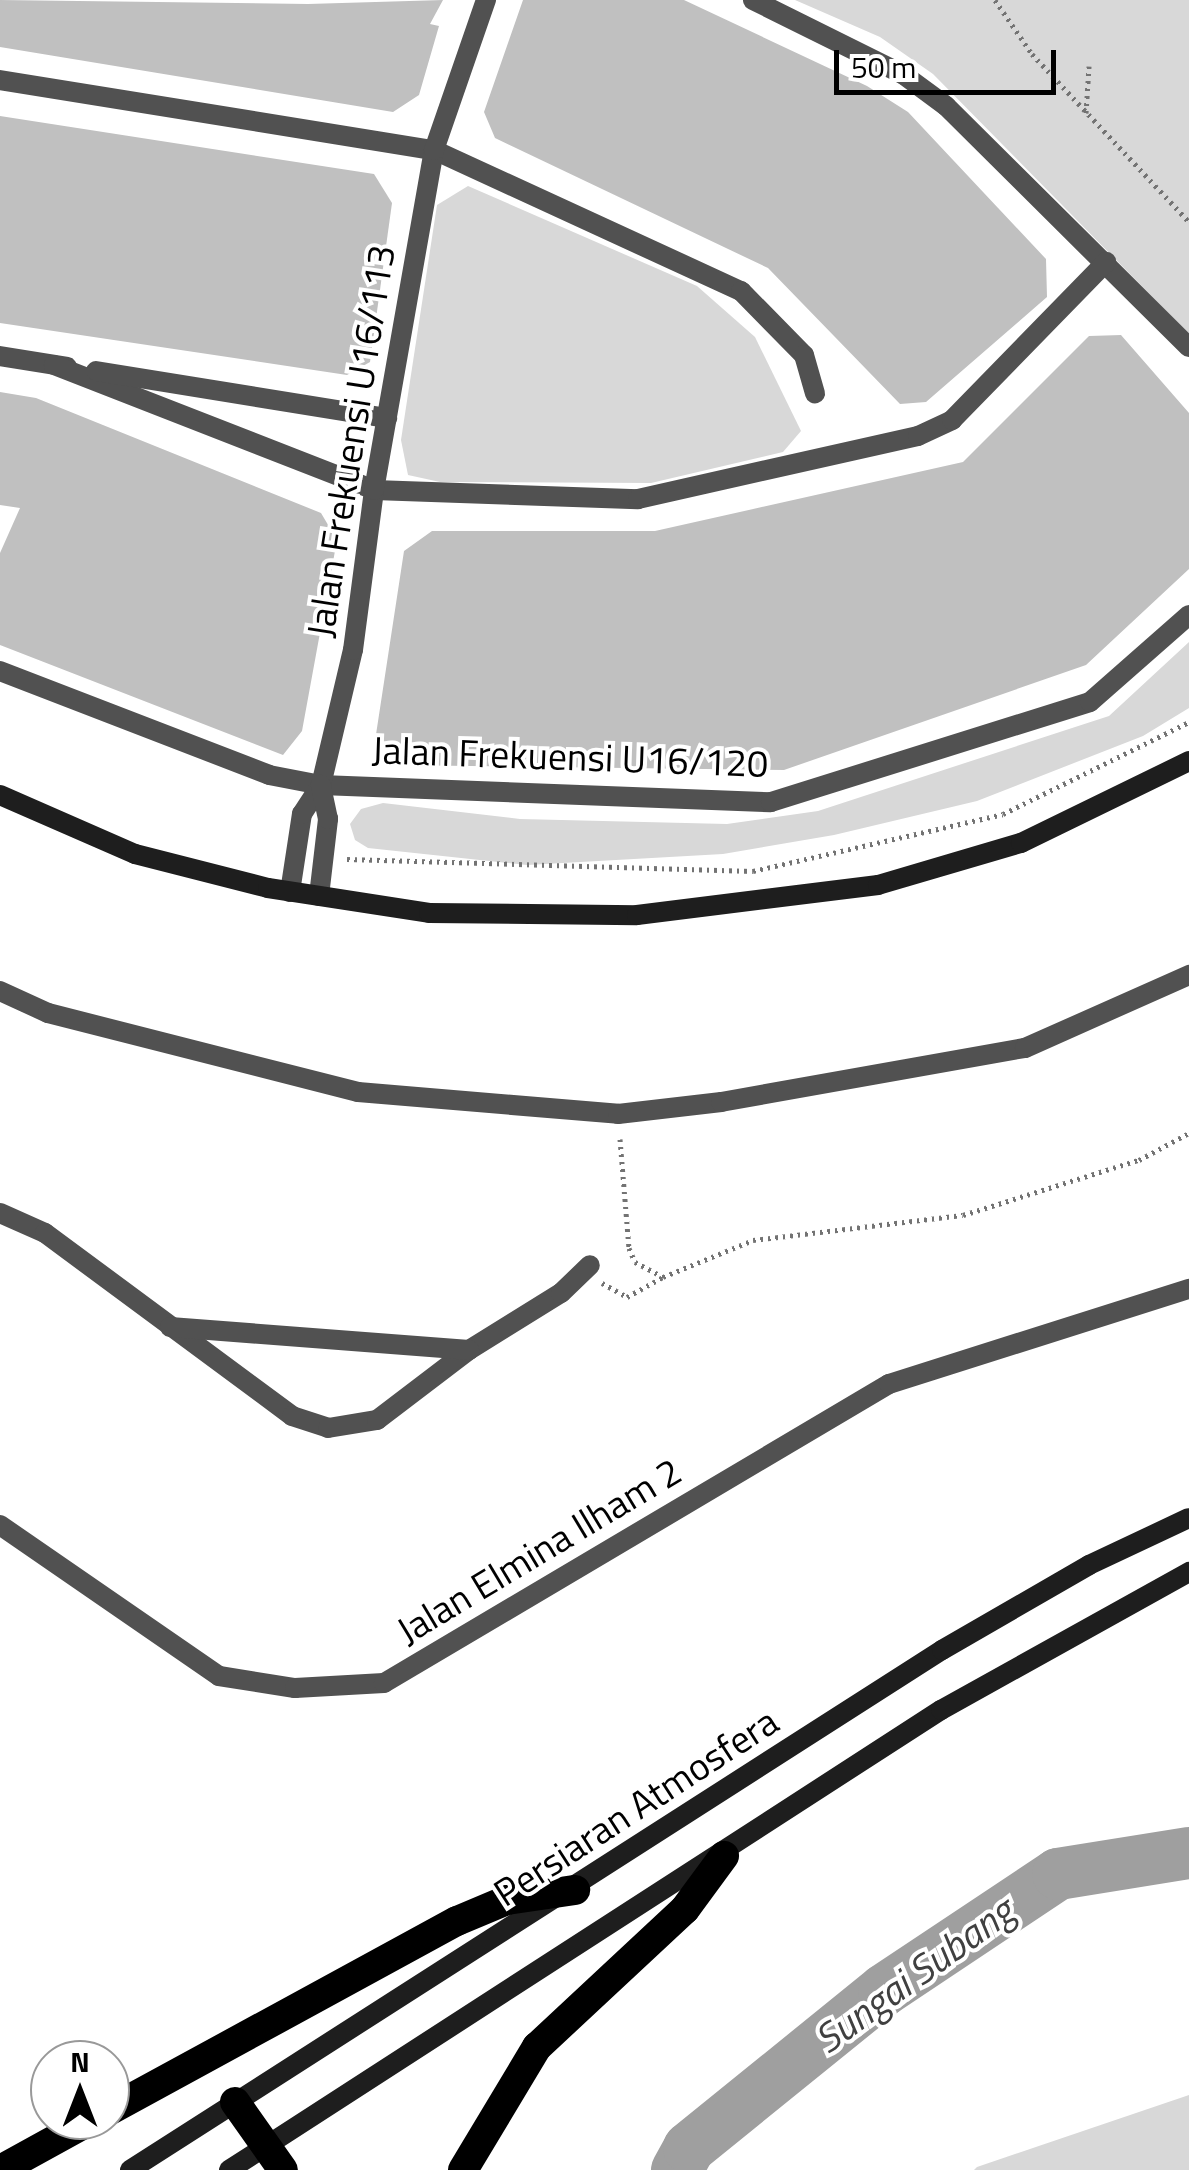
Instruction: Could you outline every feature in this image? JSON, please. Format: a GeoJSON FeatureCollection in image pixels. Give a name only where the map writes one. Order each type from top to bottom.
{"type":"FeatureCollection","features":[{"type":"Feature","properties":{"kind":"highway"},"geometry":{"type":"LineString","coordinates":[[463,2170],[537,2047],[685,1909],[724,1856]]}},
{"type":"Feature","properties":{"kind":"highway"},"geometry":{"type":"LineString","coordinates":[[130,2099],[457,1921],[506,1900],[575,1890]]}},
{"type":"Feature","properties":{"kind":"highway"},"geometry":{"type":"LineString","coordinates":[[235,2102],[275,2158]]}},
{"type":"Feature","properties":{"kind":"highway"},"geometry":{"type":"LineString","coordinates":[[0,2170],[55,2140]]}},
{"type":"Feature","properties":{"kind":"main road"},"geometry":{"type":"LineString","coordinates":[[0,795],[136,854],[290,892],[466,916],[636,916],[878,886],[1021,843],[1189,762]]}},
{"type":"Feature","properties":{"kind":"main road","name":"Persiaran Atmosfera"},"geometry":{"type":"LineString","coordinates":[[130,2170],[575,1890],[942,1650],[1089,1566],[1189,1518]]}},
{"type":"Feature","properties":{"kind":"main road"},"geometry":{"type":"LineString","coordinates":[[229,2170],[275,2158],[942,1710],[1189,1572]]}},
{"type":"Feature","properties":{"kind":"street","name":"Jalan Frekuensi U16/113"},"geometry":{"type":"LineString","coordinates":[[290,892],[302,814],[321,785],[353,650],[374,490],[434,150],[486,0]]}},
{"type":"Feature","properties":{"kind":"street"},"geometry":{"type":"LineString","coordinates":[[753,0],[904,75],[946,106],[1189,347]]}},
{"type":"Feature","properties":{"kind":"street"},"geometry":{"type":"LineString","coordinates":[[0,80],[434,150],[741,290],[804,355],[815,393]]}},
{"type":"Feature","properties":{"kind":"street"},"geometry":{"type":"LineString","coordinates":[[54,365],[374,490],[638,498],[918,436],[952,420],[1106,262]]}},
{"type":"Feature","properties":{"kind":"street"},"geometry":{"type":"LineString","coordinates":[[0,356],[388,418]]}},
{"type":"Feature","properties":{"kind":"street","name":"Jalan Frekuensi U16/120"},"geometry":{"type":"LineString","coordinates":[[0,671],[269,775],[321,785],[771,802],[1090,702],[1189,615]]}},
{"type":"Feature","properties":{"kind":"street"},"geometry":{"type":"LineString","coordinates":[[319,896],[328,818],[321,785]]}},
{"type":"Feature","properties":{"kind":"street"},"geometry":{"type":"LineString","coordinates":[[0,991],[48,1013],[358,1092],[618,1114],[721,1102],[1026,1048],[1189,976]]}},
{"type":"Feature","properties":{"kind":"street"},"geometry":{"type":"LineString","coordinates":[[0,1214],[45,1233],[292,1416],[328,1428],[376,1420],[470,1350],[561,1293],[590,1266]]}},
{"type":"Feature","properties":{"kind":"street","name":"Jalan Elmina Ilham 2"},"geometry":{"type":"LineString","coordinates":[[1124,1308],[1189,1276]]}},
{"type":"Feature","properties":{"kind":"street","name":"Jalan Elmina Ilham 2"},"geometry":{"type":"LineString","coordinates":[[0,1525],[219,1676],[295,1688],[384,1683],[889,1384],[1189,1290]]}},
{"type":"Feature","properties":{"kind":"street"},"geometry":{"type":"LineString","coordinates":[[168,1327],[470,1350]]}},
{"type":"Feature","properties":{"kind":"path"},"geometry":{"type":"LineString","coordinates":[[995,0],[1086,114],[1189,222]]}},
{"type":"Feature","properties":{"kind":"path"},"geometry":{"type":"LineString","coordinates":[[1086,114],[1089,66]]}},
{"type":"Feature","properties":{"kind":"path"},"geometry":{"type":"LineString","coordinates":[[324,855],[366,863],[753,871],[1003,814],[1189,722]]}},
{"type":"Feature","properties":{"kind":"path"},"geometry":{"type":"LineString","coordinates":[[618,1114],[629,1248],[635,1262],[663,1277]]}},
{"type":"Feature","properties":{"kind":"path"},"geometry":{"type":"LineString","coordinates":[[590,1266],[618,1298],[753,1240],[963,1215],[1139,1160],[1189,1133]]}},
{"type":"Feature","properties":{"kind":"shaded area"},"geometry":{"type":"Polygon","coordinates":[[[795,0],[1189,0],[1189,334],[933,74],[880,37],[795,0]]]}},
{"type":"Feature","properties":{"kind":"shaded area"},"geometry":{"type":"Polygon","coordinates":[[[468,186],[697,286],[755,337],[801,431],[783,452],[651,483],[440,482],[408,475],[401,440],[437,205],[468,186]]]}},
{"type":"Feature","properties":{"kind":"shaded area"},"geometry":{"type":"Polygon","coordinates":[[[1189,642],[1189,708],[1143,736],[977,801],[834,835],[723,854],[527,865],[368,848],[355,840],[350,824],[361,809],[383,803],[520,819],[727,824],[818,811],[1109,716],[1189,642]]]}},
{"type":"Feature","properties":{"kind":"shaded area"},"geometry":{"type":"Polygon","coordinates":[[[1189,2095],[1189,2170],[974,2170],[977,2167],[1189,2095]]]}},
{"type":"Feature","properties":{"kind":"building"},"geometry":{"type":"Polygon","coordinates":[[[0,0],[308,4],[443,0],[430,24],[439,26],[419,95],[393,112],[0,47],[0,0]]]}},
{"type":"Feature","properties":{"kind":"building"},"geometry":{"type":"Polygon","coordinates":[[[523,0],[684,0],[867,86],[908,112],[1046,259],[1047,297],[926,402],[900,404],[768,268],[495,138],[484,112],[523,0]]]}},
{"type":"Feature","properties":{"kind":"building"},"geometry":{"type":"Polygon","coordinates":[[[0,116],[374,174],[392,203],[370,362],[347,375],[0,323],[0,116]]]}},
{"type":"Feature","properties":{"kind":"building"},"geometry":{"type":"Polygon","coordinates":[[[1121,335],[1189,413],[1189,569],[1086,665],[784,770],[393,765],[375,741],[404,551],[432,531],[655,531],[963,462],[1089,336],[1121,335]]]}},
{"type":"Feature","properties":{"kind":"building"},"geometry":{"type":"Polygon","coordinates":[[[0,392],[36,398],[321,513],[337,540],[302,731],[283,755],[0,645],[0,553],[20,508],[0,505],[0,392]]]}},
{"type":"Feature","properties":{"kind":"waterway","name":"Sungai Subang"},"geometry":{"type":"LineString","coordinates":[[677,2170],[689,2148],[884,1990],[1058,1874],[1189,1853]]}}]}
